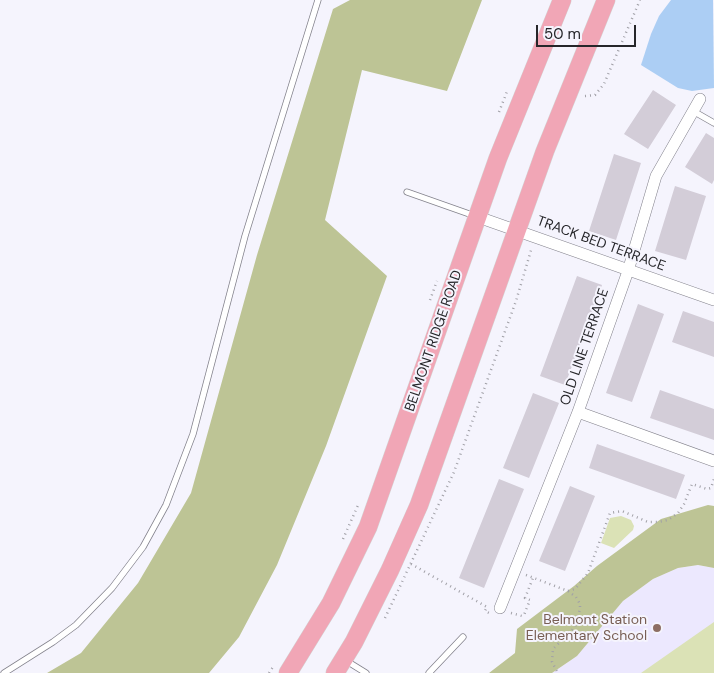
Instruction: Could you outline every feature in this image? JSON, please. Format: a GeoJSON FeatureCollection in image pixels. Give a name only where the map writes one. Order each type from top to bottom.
{"type":"FeatureCollection","features":[{"type":"Feature","properties":{"kind":"main road","name":"BELMONT RIDGE ROAD"},"geometry":{"type":"LineString","coordinates":[[283,667],[331,603],[368,527],[504,141],[562,0]]}},
{"type":"Feature","properties":{"kind":"main road"},"geometry":{"type":"LineString","coordinates":[[339,666],[354,642],[419,505],[552,133],[606,0]]}},
{"type":"Feature","properties":{"kind":"street","name":"OLD LINE TERRACE"},"geometry":{"type":"LineString","coordinates":[[501,611],[578,412],[628,271],[656,176],[700,99]]}},
{"type":"Feature","properties":{"kind":"street","name":"TRACK BED TERRACE"},"geometry":{"type":"LineString","coordinates":[[478,217],[714,300]]}},
{"type":"Feature","properties":{"kind":"street"},"geometry":{"type":"LineString","coordinates":[[578,412],[714,461]]}},
{"type":"Feature","properties":{"kind":"lane"},"geometry":{"type":"LineString","coordinates":[[4,673],[53,642],[76,624],[112,588],[143,546],[166,505],[193,434],[245,236],[318,0]]}},
{"type":"Feature","properties":{"kind":"lane"},"geometry":{"type":"LineString","coordinates":[[693,111],[714,122]]}},
{"type":"Feature","properties":{"kind":"lane"},"geometry":{"type":"LineString","coordinates":[[407,192],[478,217]]}},
{"type":"Feature","properties":{"kind":"lane"},"geometry":{"type":"LineString","coordinates":[[430,673],[464,637]]}},
{"type":"Feature","properties":{"kind":"lane"},"geometry":{"type":"LineString","coordinates":[[339,666],[366,673]]}},
{"type":"Feature","properties":{"kind":"path"},"geometry":{"type":"LineString","coordinates":[[588,88],[585,96],[595,95],[604,84],[640,0]]}},
{"type":"Feature","properties":{"kind":"path"},"geometry":{"type":"LineString","coordinates":[[498,115],[508,88]]}},
{"type":"Feature","properties":{"kind":"path"},"geometry":{"type":"LineString","coordinates":[[384,619],[412,564],[457,463],[516,301],[530,257],[534,236]]}},
{"type":"Feature","properties":{"kind":"path"},"geometry":{"type":"LineString","coordinates":[[428,306],[438,280]]}},
{"type":"Feature","properties":{"kind":"path"},"geometry":{"type":"LineString","coordinates":[[568,590],[575,588],[588,573],[610,513],[622,511],[648,522],[668,520],[678,513],[692,484],[707,489],[711,488],[714,480]]}},
{"type":"Feature","properties":{"kind":"path"},"geometry":{"type":"LineString","coordinates":[[342,543],[362,494]]}},
{"type":"Feature","properties":{"kind":"path"},"geometry":{"type":"LineString","coordinates":[[412,564],[487,607],[485,611],[501,611],[522,616],[530,600],[525,598],[533,578]]}},
{"type":"Feature","properties":{"kind":"path"},"geometry":{"type":"LineString","coordinates":[[516,571],[568,590],[576,597],[580,609],[575,627],[553,649],[552,662],[558,673]]}},
{"type":"Feature","properties":{"kind":"path"},"geometry":{"type":"LineString","coordinates":[[269,673],[283,667]]}},
{"type":"Feature","properties":{"kind":"shaded area","name":"Belmont Station Elementary School"},"geometry":{"type":"Polygon","coordinates":[[[698,565],[714,568],[714,673],[552,673],[577,656],[623,601],[653,579],[678,568],[698,565]]]}},
{"type":"Feature","properties":{"kind":"green space"},"geometry":{"type":"Polygon","coordinates":[[[350,0],[482,0],[447,91],[362,70],[325,220],[387,276],[326,446],[277,565],[239,637],[209,673],[47,673],[81,653],[138,583],[191,493],[257,255],[333,9],[350,0]]]}},
{"type":"Feature","properties":{"kind":"green space"},"geometry":{"type":"Polygon","coordinates":[[[708,505],[714,506],[714,568],[698,565],[678,568],[653,579],[623,601],[577,656],[552,673],[489,673],[515,653],[517,629],[597,566],[661,519],[708,505]]]}},
{"type":"Feature","properties":{"kind":"green space"},"geometry":{"type":"Polygon","coordinates":[[[621,516],[631,520],[634,526],[633,530],[614,548],[601,543],[610,518],[621,516]]]}},
{"type":"Feature","properties":{"kind":"green space"},"geometry":{"type":"Polygon","coordinates":[[[714,622],[714,673],[641,673],[714,622]]]}},
{"type":"Feature","properties":{"kind":"water"},"geometry":{"type":"Polygon","coordinates":[[[671,0],[713,0],[714,88],[692,91],[678,88],[641,65],[659,16],[671,0]]]}},
{"type":"Feature","properties":{"kind":"building"},"geometry":{"type":"Polygon","coordinates":[[[653,90],[676,105],[648,149],[624,134],[653,90]]]}},
{"type":"Feature","properties":{"kind":"building"},"geometry":{"type":"Polygon","coordinates":[[[706,133],[714,138],[714,180],[712,184],[685,167],[706,133]]]}},
{"type":"Feature","properties":{"kind":"building"},"geometry":{"type":"Polygon","coordinates":[[[614,154],[641,163],[616,240],[589,231],[614,154]]]}},
{"type":"Feature","properties":{"kind":"building"},"geometry":{"type":"Polygon","coordinates":[[[675,186],[706,196],[686,260],[655,251],[675,186]]]}},
{"type":"Feature","properties":{"kind":"building"},"geometry":{"type":"Polygon","coordinates":[[[577,276],[602,285],[565,385],[540,376],[577,276]]]}},
{"type":"Feature","properties":{"kind":"building"},"geometry":{"type":"Polygon","coordinates":[[[638,304],[664,314],[632,402],[606,393],[638,304]]]}},
{"type":"Feature","properties":{"kind":"building"},"geometry":{"type":"Polygon","coordinates":[[[683,311],[714,322],[714,357],[672,342],[683,311]]]}},
{"type":"Feature","properties":{"kind":"building"},"geometry":{"type":"Polygon","coordinates":[[[660,390],[714,409],[714,440],[650,418],[660,390]]]}},
{"type":"Feature","properties":{"kind":"building"},"geometry":{"type":"Polygon","coordinates":[[[533,393],[559,403],[529,478],[503,468],[533,393]]]}},
{"type":"Feature","properties":{"kind":"building"},"geometry":{"type":"Polygon","coordinates":[[[597,444],[685,475],[676,499],[589,468],[597,444]]]}},
{"type":"Feature","properties":{"kind":"building"},"geometry":{"type":"Polygon","coordinates":[[[499,479],[524,489],[484,588],[459,578],[499,479]]]}},
{"type":"Feature","properties":{"kind":"building"},"geometry":{"type":"Polygon","coordinates":[[[570,486],[595,496],[565,571],[539,561],[570,486]]]}},
{"type":"Feature","properties":{"kind":"place","name":"Belmont Station Elementary School"},"geometry":{"type":"Point","coordinates":[657,628]}}]}
